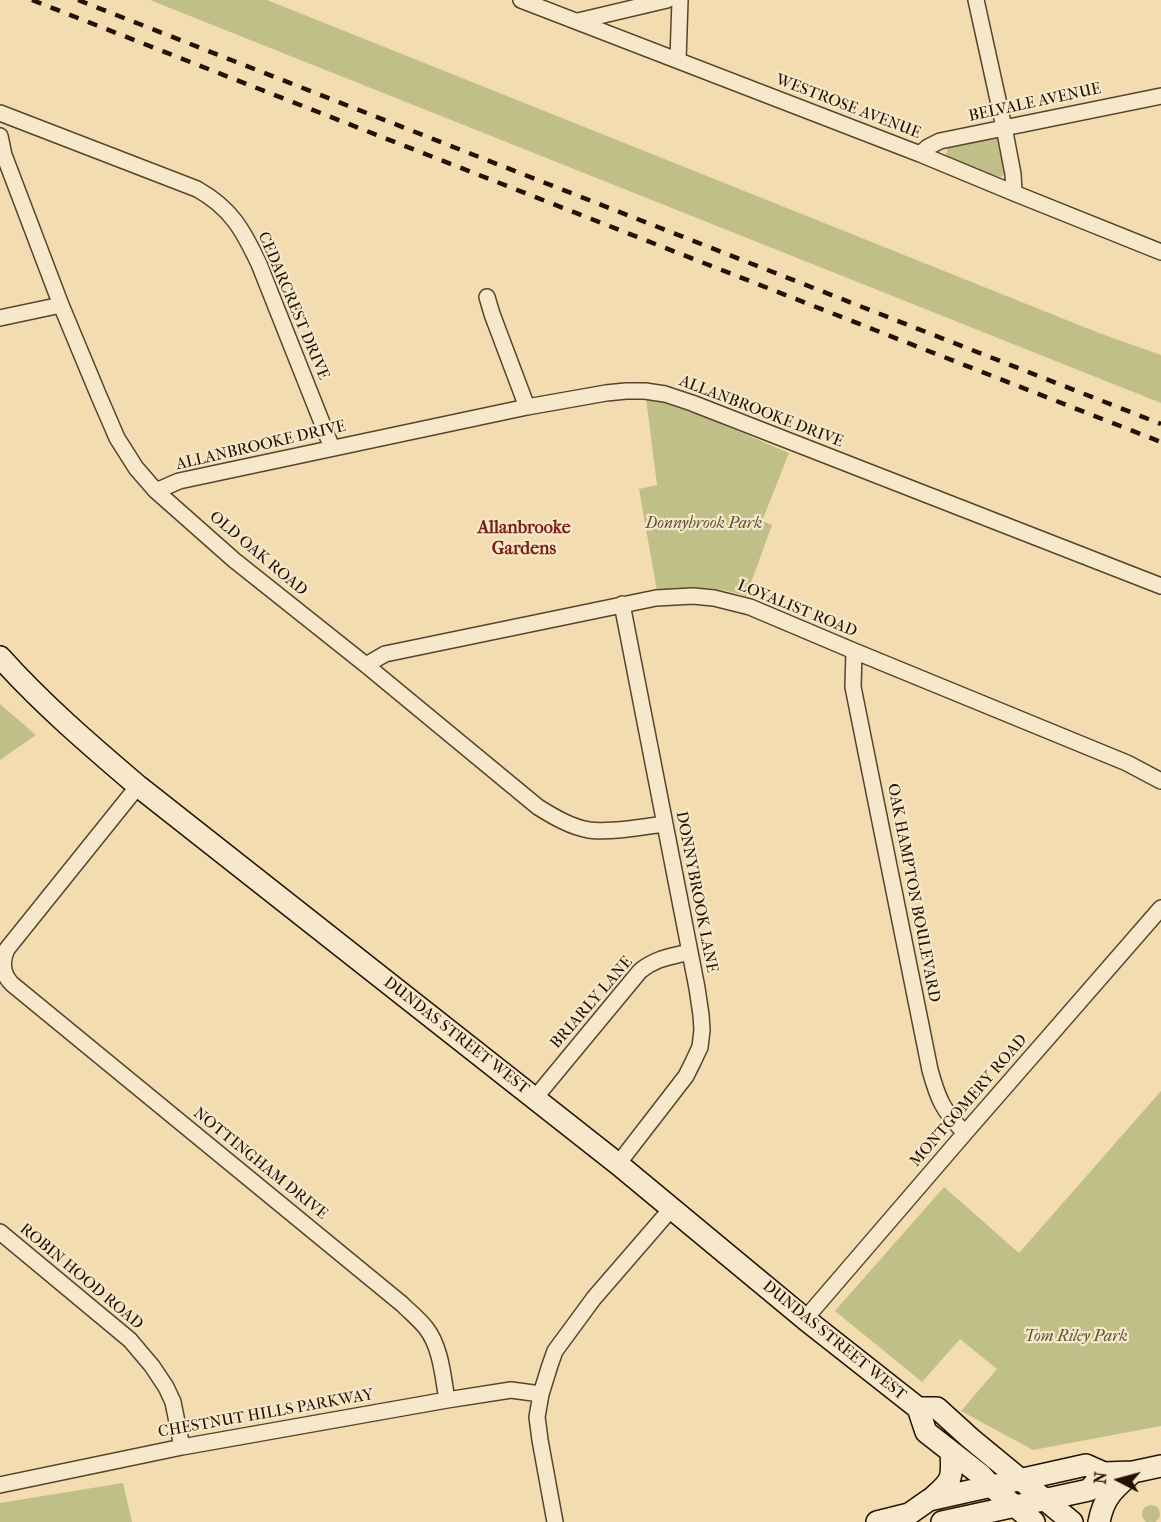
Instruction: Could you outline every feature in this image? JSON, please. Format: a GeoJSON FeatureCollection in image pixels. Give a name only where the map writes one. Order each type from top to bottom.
{"type":"FeatureCollection","features":[{"type":"Feature","properties":{"kind":"main road","name":"DUNDAS STREET WEST"},"geometry":{"type":"LineString","coordinates":[[0,657],[72,730],[138,786],[618,1164],[805,1319],[918,1408],[926,1432],[981,1475],[1034,1522]]}},
{"type":"Feature","properties":{"kind":"main road","name":"DUNDAS STREET WEST"},"geometry":{"type":"LineString","coordinates":[[918,1408],[937,1408],[1072,1522]]}},
{"type":"Feature","properties":{"kind":"main road"},"geometry":{"type":"LineString","coordinates":[[877,1522],[919,1518],[929,1500],[951,1478],[951,1452]]}},
{"type":"Feature","properties":{"kind":"main road"},"geometry":{"type":"LineString","coordinates":[[929,1500],[1086,1465],[1104,1473],[1132,1472],[1161,1466]]}},
{"type":"Feature","properties":{"kind":"main road"},"geometry":{"type":"LineString","coordinates":[[1099,1522],[1110,1493],[1132,1472]]}},
{"type":"Feature","properties":{"kind":"main road"},"geometry":{"type":"LineString","coordinates":[[942,1522],[1089,1490],[1104,1473]]}},
{"type":"Feature","properties":{"kind":"street","name":"WESTROSE AVENUE"},"geometry":{"type":"LineString","coordinates":[[520,0],[920,154],[1161,252]]}},
{"type":"Feature","properties":{"kind":"street"},"geometry":{"type":"LineString","coordinates":[[578,21],[667,0]]}},
{"type":"Feature","properties":{"kind":"street"},"geometry":{"type":"LineString","coordinates":[[678,60],[680,0]]}},
{"type":"Feature","properties":{"kind":"street"},"geometry":{"type":"LineString","coordinates":[[976,0],[1004,127],[1013,174],[1014,193]]}},
{"type":"Feature","properties":{"kind":"street","name":"BELVALE AVENUE"},"geometry":{"type":"LineString","coordinates":[[920,154],[940,141],[1161,96]]}},
{"type":"Feature","properties":{"kind":"street","name":"CEDARCREST DRIVE"},"geometry":{"type":"LineString","coordinates":[[0,113],[197,189],[212,198],[227,212],[246,237],[259,264],[332,448]]}},
{"type":"Feature","properties":{"kind":"street","name":"OLD OAK ROAD"},"geometry":{"type":"LineString","coordinates":[[0,136],[4,155],[61,305],[117,438],[136,468],[156,491],[234,560],[366,664],[538,807],[574,826],[596,830],[664,824]]}},
{"type":"Feature","properties":{"kind":"street"},"geometry":{"type":"LineString","coordinates":[[487,297],[527,407]]}},
{"type":"Feature","properties":{"kind":"street"},"geometry":{"type":"LineString","coordinates":[[0,318],[61,305]]}},
{"type":"Feature","properties":{"kind":"street","name":"ALLANBROOKE DRIVE"},"geometry":{"type":"LineString","coordinates":[[156,491],[180,481],[527,407],[626,391],[645,391],[665,394],[692,403],[1161,586]]}},
{"type":"Feature","properties":{"kind":"street","name":"LOYALIST ROAD"},"geometry":{"type":"LineString","coordinates":[[366,664],[385,654],[622,604],[666,597],[723,599],[750,607],[1127,763],[1161,781]]}},
{"type":"Feature","properties":{"kind":"street","name":"DONNYBROOK LANE"},"geometry":{"type":"LineString","coordinates":[[618,1164],[686,1076],[700,1047],[702,1030],[622,604]]}},
{"type":"Feature","properties":{"kind":"street","name":"OAK HAMPTON BOULEVARD"},"geometry":{"type":"LineString","coordinates":[[854,651],[853,687],[928,1059],[942,1106],[964,1133]]}},
{"type":"Feature","properties":{"kind":"street","name":"NOTTINGHAM DRIVE"},"geometry":{"type":"LineString","coordinates":[[138,786],[7,949],[1,968],[6,977],[5,985],[402,1304],[421,1322],[432,1338],[440,1363],[447,1400]]}},
{"type":"Feature","properties":{"kind":"street","name":"MONTGOMERY ROAD"},"geometry":{"type":"LineString","coordinates":[[805,1319],[1161,908]]}},
{"type":"Feature","properties":{"kind":"street","name":"BRIARLY LANE"},"geometry":{"type":"LineString","coordinates":[[535,1098],[640,971],[658,959],[689,952]]}},
{"type":"Feature","properties":{"kind":"street"},"geometry":{"type":"LineString","coordinates":[[555,1522],[537,1417],[541,1394],[555,1351],[594,1298],[671,1209]]}},
{"type":"Feature","properties":{"kind":"street","name":"ROBIN HOOD ROAD"},"geometry":{"type":"LineString","coordinates":[[0,1232],[130,1340],[166,1387],[173,1402],[182,1447]]}},
{"type":"Feature","properties":{"kind":"street","name":"CHESTNUT HILLS PARKWAY"},"geometry":{"type":"LineString","coordinates":[[0,1485],[182,1447],[447,1400],[511,1390],[541,1394]]}},
{"type":"Feature","properties":{"kind":"green space"},"geometry":{"type":"Polygon","coordinates":[[[150,0],[267,0],[1099,333],[1161,355],[1161,403],[150,0]]]}},
{"type":"Feature","properties":{"kind":"green space"},"geometry":{"type":"Polygon","coordinates":[[[991,137],[1003,141],[1007,165],[1001,177],[951,163],[946,156],[948,147],[991,137]]]}},
{"type":"Feature","properties":{"kind":"green space","name":"Donnybrook Park"},"geometry":{"type":"Polygon","coordinates":[[[646,398],[701,416],[789,453],[762,521],[772,525],[746,596],[724,590],[702,588],[657,591],[639,489],[657,485],[646,398]]]}},
{"type":"Feature","properties":{"kind":"green space"},"geometry":{"type":"Polygon","coordinates":[[[0,704],[36,735],[0,760],[0,704]]]}},
{"type":"Feature","properties":{"kind":"green space","name":"Tom Riley Park"},"geometry":{"type":"Polygon","coordinates":[[[1161,1091],[1161,1426],[1033,1450],[961,1411],[997,1369],[960,1339],[922,1382],[835,1311],[944,1187],[1019,1253],[1161,1091]]]}},
{"type":"Feature","properties":{"kind":"green space"},"geometry":{"type":"Polygon","coordinates":[[[123,1483],[132,1522],[0,1522],[0,1503],[123,1483]]]}},
{"type":"Feature","properties":{"kind":"green space"},"geometry":{"type":"Polygon","coordinates":[[[1151,1505],[1157,1508],[1160,1514],[1157,1520],[1151,1523],[1145,1520],[1142,1514],[1145,1508],[1151,1505]]]}},
{"type":"Feature","properties":{"kind":"railway"},"geometry":{"type":"LineString","coordinates":[[32,0],[1161,442]]}},
{"type":"Feature","properties":{"kind":"railway"},"geometry":{"type":"LineString","coordinates":[[78,0],[1161,424]]}},
{"type":"Feature","properties":{"kind":"district","name":"Allanbrooke Gardens"},"geometry":{"type":"Point","coordinates":[524,539]}}]}
